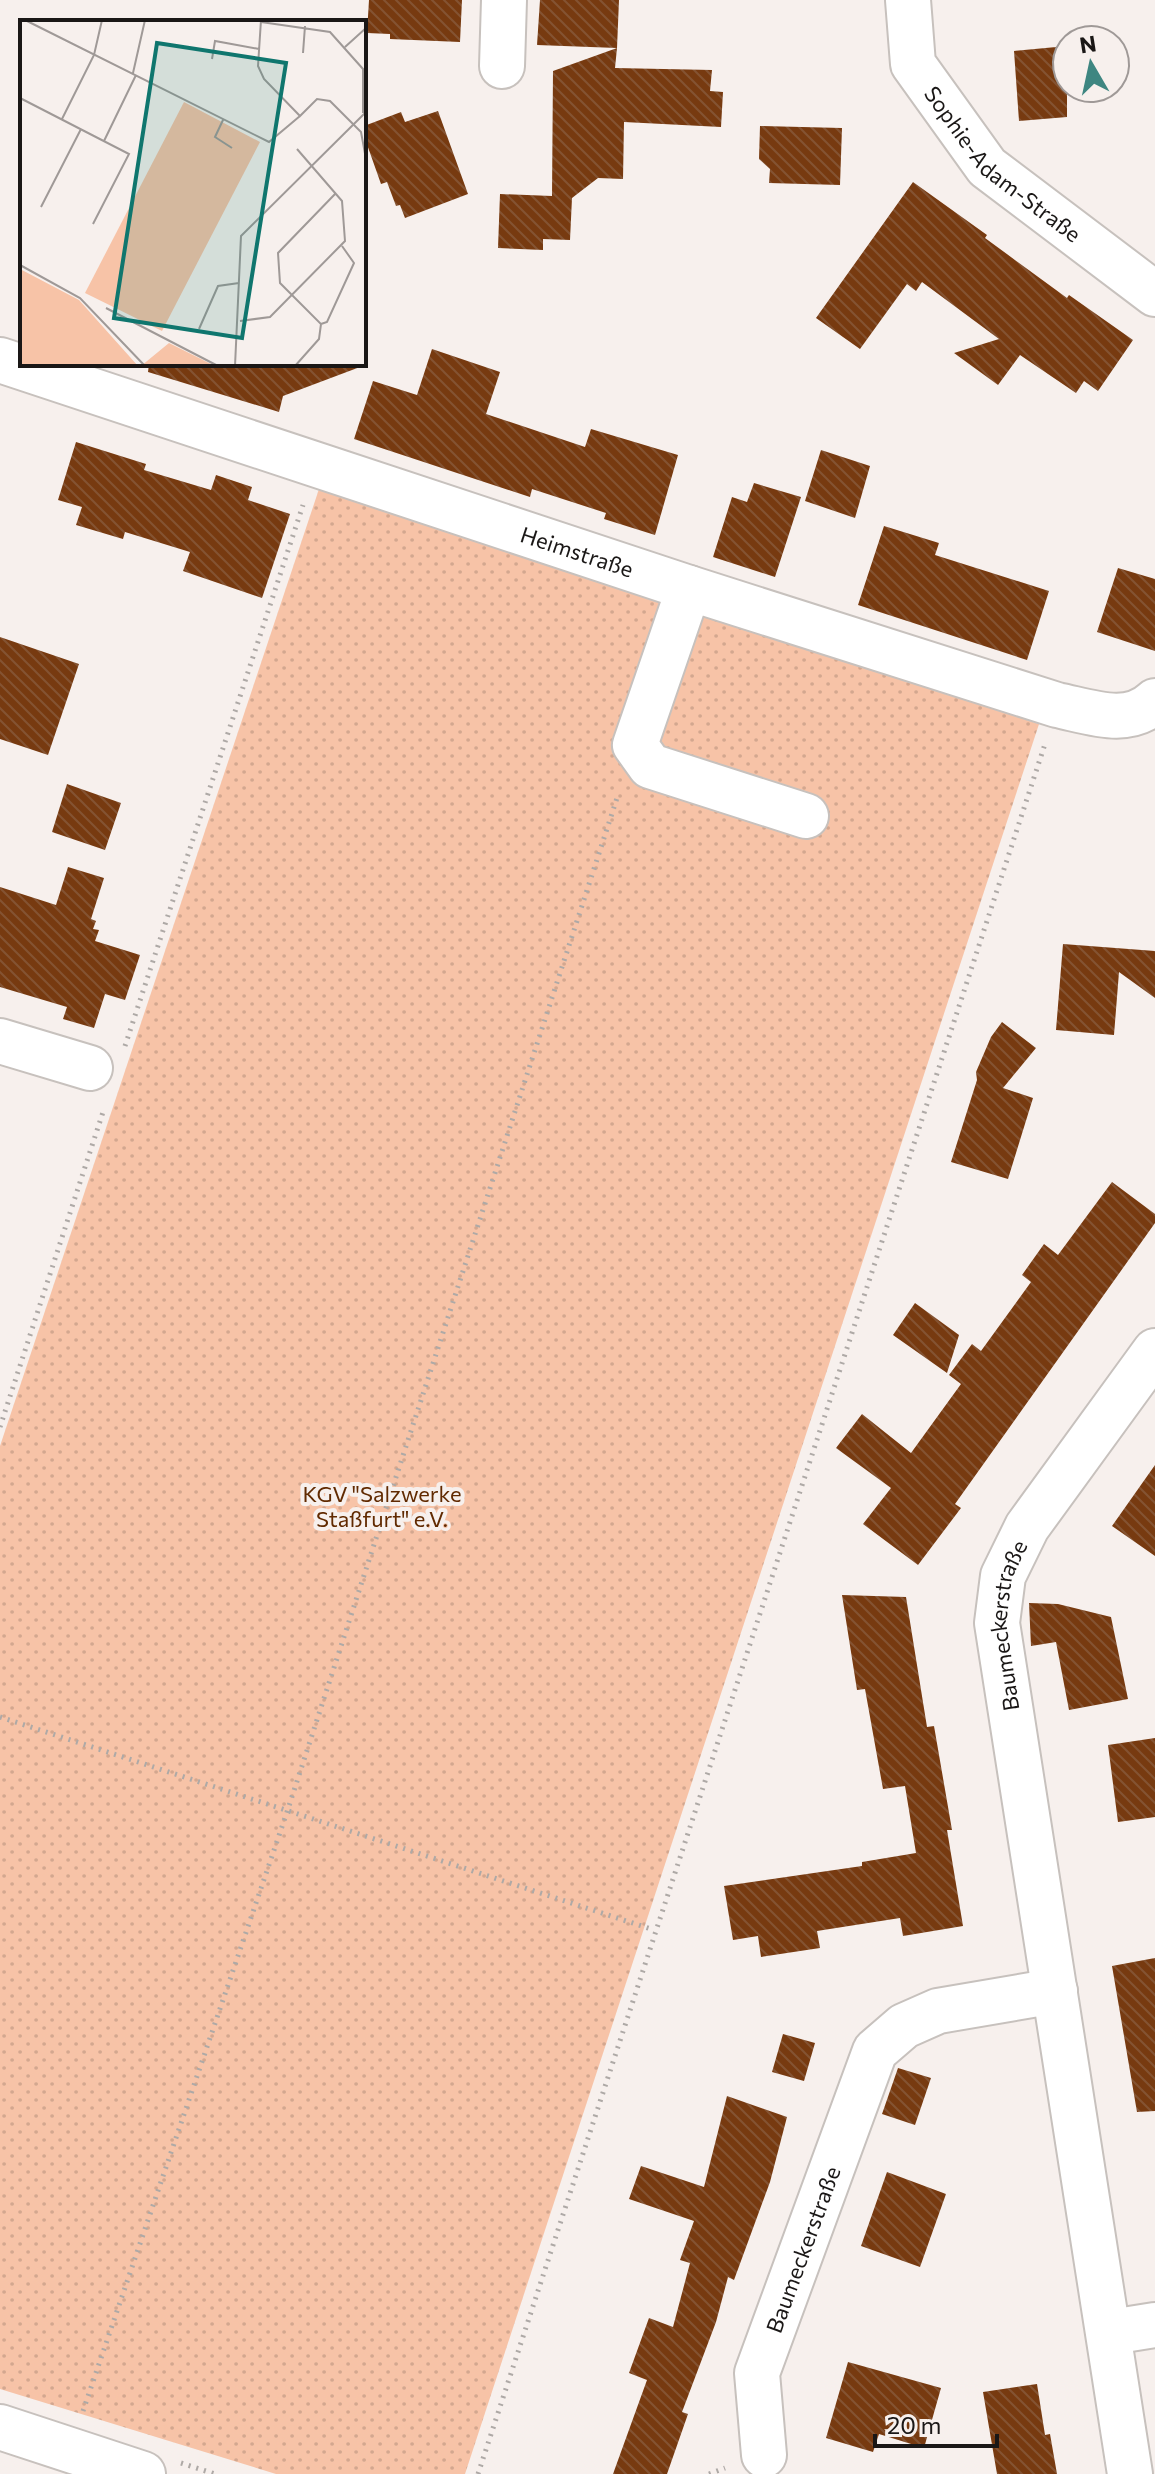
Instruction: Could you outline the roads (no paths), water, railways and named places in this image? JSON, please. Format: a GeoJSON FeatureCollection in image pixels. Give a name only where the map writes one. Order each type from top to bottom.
{"type":"FeatureCollection","features":[{"type":"Feature","properties":{"kind":"street"},"geometry":{"type":"LineString","coordinates":[[502,66],[504,0]]}},
{"type":"Feature","properties":{"kind":"street","name":"Sophie-Adam-Straße"},"geometry":{"type":"LineString","coordinates":[[908,0],[913,64],[987,167],[1155,294]]}},
{"type":"Feature","properties":{"kind":"street","name":"Heimstraße"},"geometry":{"type":"LineString","coordinates":[[0,360],[317,462],[689,588],[1057,705],[1117,717],[1143,712],[1155,701]]}},
{"type":"Feature","properties":{"kind":"street"},"geometry":{"type":"LineString","coordinates":[[689,588],[635,745],[650,766],[806,816]]}},
{"type":"Feature","properties":{"kind":"street"},"geometry":{"type":"LineString","coordinates":[[0,1041],[105,1078]]}},
{"type":"Feature","properties":{"kind":"street","name":"Baumeckerstraße"},"geometry":{"type":"LineString","coordinates":[[1130,2474],[1111,2332],[997,1623],[1003,1576],[1027,1527],[1155,1351]]}},
{"type":"Feature","properties":{"kind":"street","name":"Baumeckerstraße"},"geometry":{"type":"LineString","coordinates":[[764,2455],[757,2373],[875,2051],[904,2026],[938,2011],[1055,1991]]}},
{"type":"Feature","properties":{"kind":"street"},"geometry":{"type":"LineString","coordinates":[[1111,2332],[1155,2325]]}},
{"type":"Feature","properties":{"kind":"street"},"geometry":{"type":"LineString","coordinates":[[0,2427],[143,2474]]}},
{"type":"Feature","properties":{"kind":"park label","name":"KGV \"Salzwerke Staßfurt\" e.V."},"geometry":{"type":"Point","coordinates":[382,1506]}}]}
